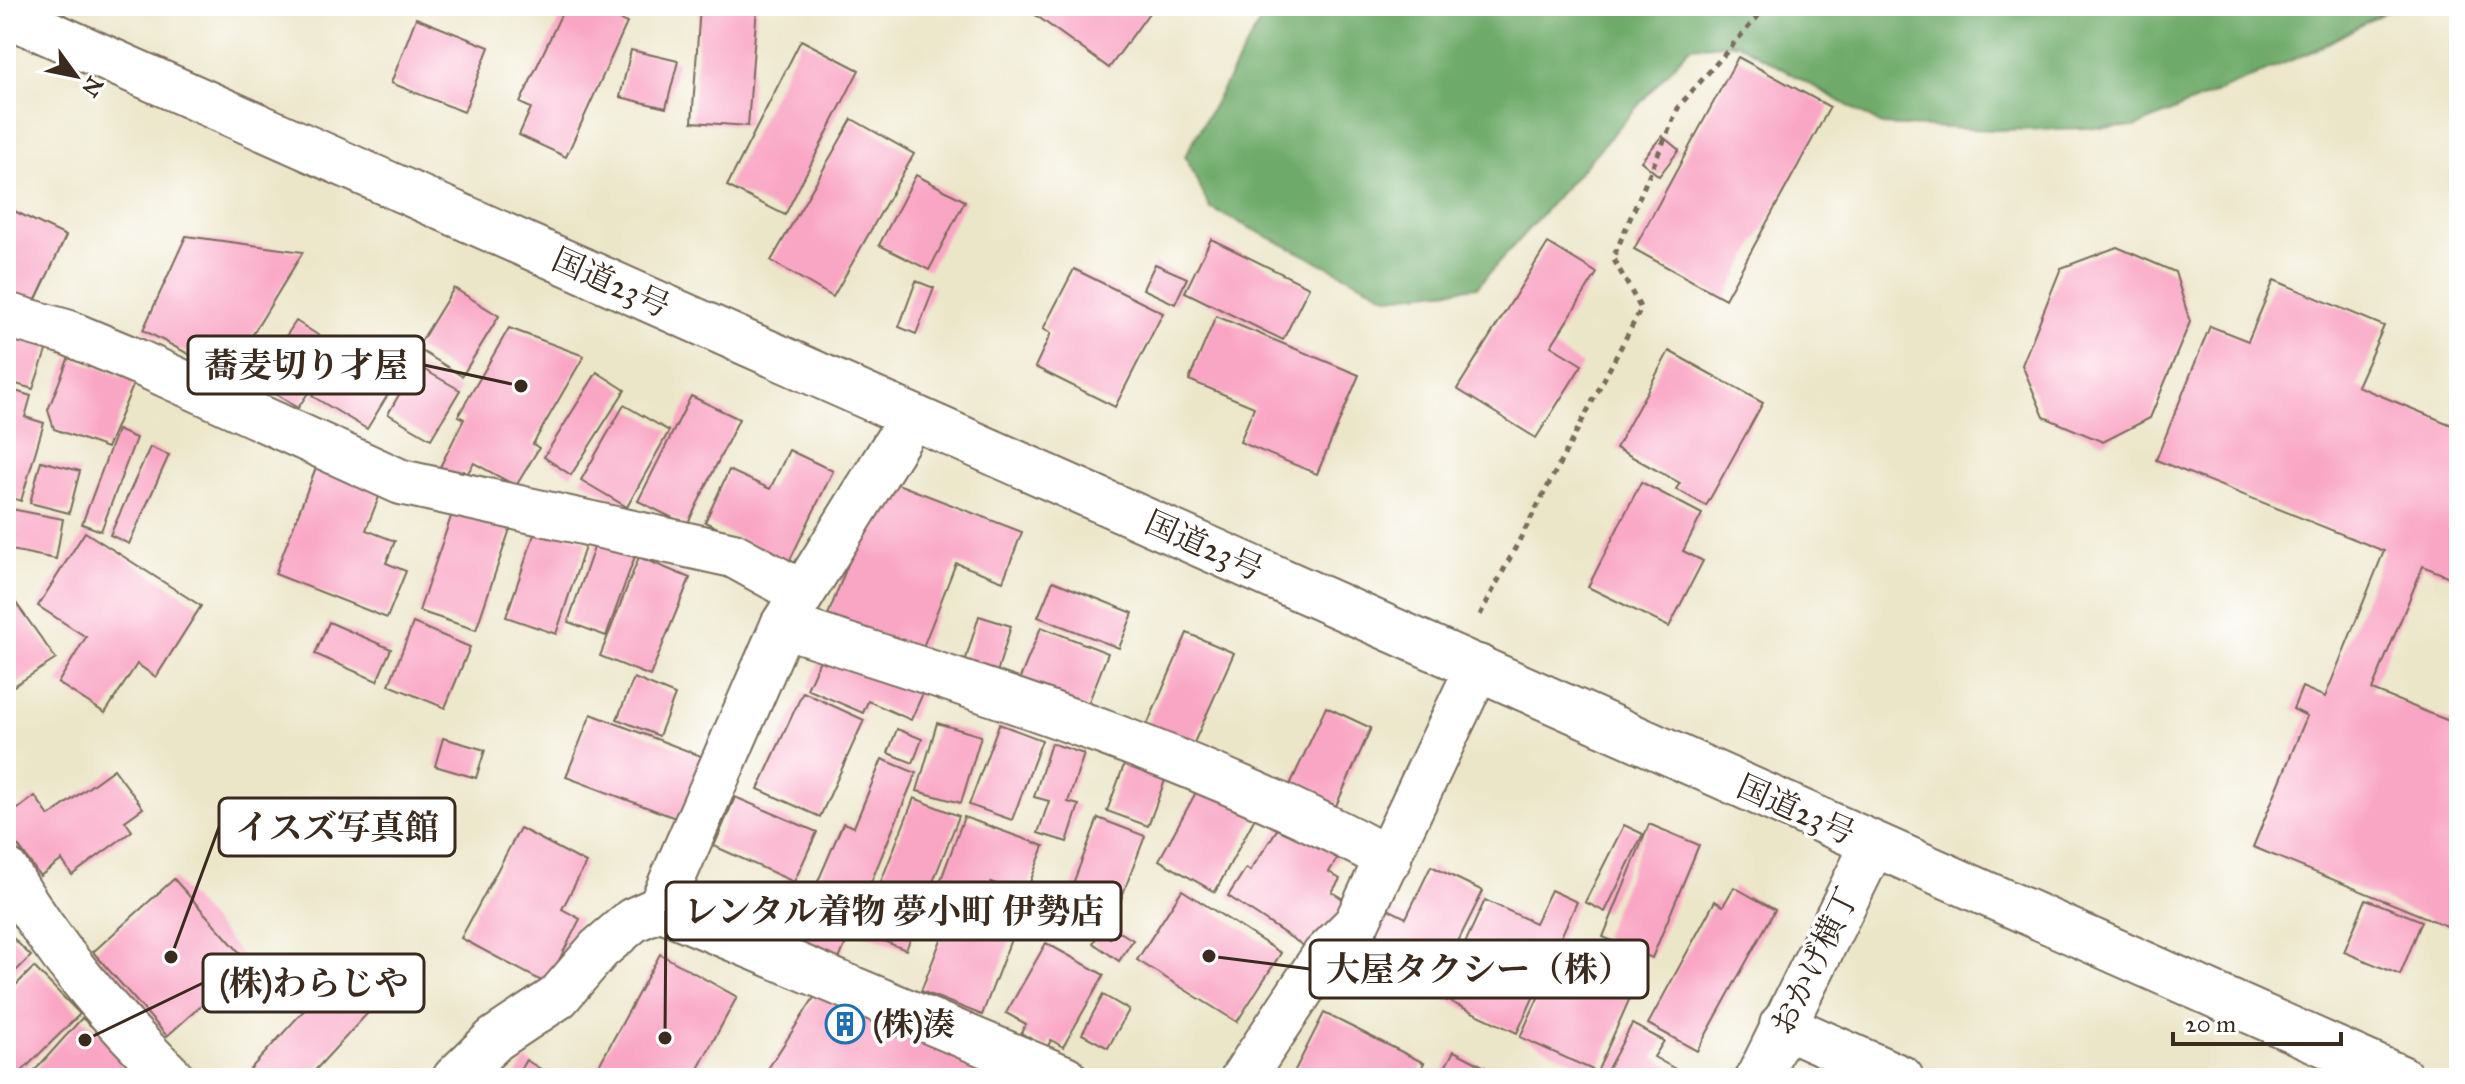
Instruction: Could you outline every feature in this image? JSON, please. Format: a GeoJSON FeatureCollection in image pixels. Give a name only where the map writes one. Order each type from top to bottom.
{"type":"FeatureCollection","features":[{"type":"Feature","properties":{"kind":"main road","name":"国道23号"},"geometry":{"type":"LineString","coordinates":[[6,14],[2401,1078]]}},
{"type":"Feature","properties":{"kind":"main road"},"geometry":{"type":"LineString","coordinates":[[6,315],[66,332],[138,362],[401,482],[733,555],[793,609],[1305,814],[1389,859]]}},
{"type":"Feature","properties":{"kind":"main road"},"geometry":{"type":"LineString","coordinates":[[455,1078],[495,1039],[558,997],[599,949],[633,920],[660,908],[793,609],[912,417]]}},
{"type":"Feature","properties":{"kind":"main road"},"geometry":{"type":"LineString","coordinates":[[1243,1078],[1324,956],[1356,924],[1389,859],[1468,663]]}},
{"type":"Feature","properties":{"kind":"main road","name":"おかげ横丁"},"geometry":{"type":"LineString","coordinates":[[1758,1078],[1873,845]]}},
{"type":"Feature","properties":{"kind":"main road"},"geometry":{"type":"LineString","coordinates":[[6,870],[65,963],[122,1029],[172,1078]]}},
{"type":"Feature","properties":{"kind":"main road"},"geometry":{"type":"LineString","coordinates":[[660,908],[1065,1078]]}},
{"type":"Feature","properties":{"kind":"main road"},"geometry":{"type":"LineString","coordinates":[[1782,1025],[1901,1078]]}},
{"type":"Feature","properties":{"kind":"path"},"geometry":{"type":"LineString","coordinates":[[1468,663],[1641,309],[1613,258],[1679,106],[1767,6]]}},
{"type":"Feature","properties":{"kind":"green space"},"geometry":{"type":"Polygon","coordinates":[[[1269,6],[2396,6],[2315,50],[2136,127],[1995,130],[1882,125],[1737,43],[1690,47],[1477,287],[1389,297],[1210,208],[1185,156],[1269,6]]]}},
{"type":"Feature","properties":{"kind":"building"},"geometry":{"type":"Polygon","coordinates":[[[565,6],[590,6],[627,23],[566,157],[519,135],[531,108],[520,103],[565,6]]]}},
{"type":"Feature","properties":{"kind":"building"},"geometry":{"type":"Polygon","coordinates":[[[700,6],[757,6],[748,126],[692,122],[700,6]]]}},
{"type":"Feature","properties":{"kind":"building"},"geometry":{"type":"Polygon","coordinates":[[[1023,6],[1154,6],[1109,68],[1023,6]]]}},
{"type":"Feature","properties":{"kind":"building"},"geometry":{"type":"Polygon","coordinates":[[[416,18],[489,47],[464,112],[391,83],[416,18]]]}},
{"type":"Feature","properties":{"kind":"building"},"geometry":{"type":"Polygon","coordinates":[[[801,40],[859,70],[785,215],[727,186],[801,40]]]}},
{"type":"Feature","properties":{"kind":"building"},"geometry":{"type":"Polygon","coordinates":[[[631,50],[678,61],[666,108],[620,97],[631,50]]]}},
{"type":"Feature","properties":{"kind":"building"},"geometry":{"type":"Polygon","coordinates":[[[1738,57],[1830,107],[1725,299],[1634,249],[1738,57]]]}},
{"type":"Feature","properties":{"kind":"building"},"geometry":{"type":"Polygon","coordinates":[[[852,119],[914,154],[833,297],[771,261],[852,119]]]}},
{"type":"Feature","properties":{"kind":"building"},"geometry":{"type":"Polygon","coordinates":[[[1662,136],[1679,150],[1659,176],[1641,161],[1662,136]]]}},
{"type":"Feature","properties":{"kind":"building"},"geometry":{"type":"Polygon","coordinates":[[[916,175],[965,201],[929,270],[879,245],[916,175]]]}},
{"type":"Feature","properties":{"kind":"building"},"geometry":{"type":"Polygon","coordinates":[[[6,207],[66,236],[32,308],[6,295],[6,207]]]}},
{"type":"Feature","properties":{"kind":"building"},"geometry":{"type":"Polygon","coordinates":[[[186,236],[303,252],[228,375],[143,330],[186,236]]]}},
{"type":"Feature","properties":{"kind":"building"},"geometry":{"type":"Polygon","coordinates":[[[1211,239],[1309,287],[1283,340],[1185,292],[1211,239]]]}},
{"type":"Feature","properties":{"kind":"building"},"geometry":{"type":"Polygon","coordinates":[[[1548,243],[1597,273],[1551,346],[1582,365],[1536,438],[1457,389],[1548,243]]]}},
{"type":"Feature","properties":{"kind":"building"},"geometry":{"type":"Polygon","coordinates":[[[2117,247],[2175,272],[2190,322],[2150,418],[2103,442],[2044,417],[2022,365],[2061,268],[2117,247]]]}},
{"type":"Feature","properties":{"kind":"building"},"geometry":{"type":"Polygon","coordinates":[[[1155,264],[1187,278],[1175,304],[1143,289],[1155,264]]]}},
{"type":"Feature","properties":{"kind":"building"},"geometry":{"type":"Polygon","coordinates":[[[1074,269],[1163,313],[1115,407],[1035,367],[1051,333],[1043,329],[1074,269]]]}},
{"type":"Feature","properties":{"kind":"building"},"geometry":{"type":"Polygon","coordinates":[[[2274,280],[2384,326],[2357,386],[2459,428],[2459,581],[2423,566],[2372,690],[2459,725],[2459,931],[2253,847],[2307,716],[2293,709],[2302,687],[2325,697],[2384,551],[2156,460],[2210,326],[2248,341],[2274,280]]]}},
{"type":"Feature","properties":{"kind":"building"},"geometry":{"type":"Polygon","coordinates":[[[916,281],[934,288],[916,334],[899,327],[916,281]]]}},
{"type":"Feature","properties":{"kind":"building"},"geometry":{"type":"Polygon","coordinates":[[[454,288],[499,316],[462,376],[417,348],[454,288]]]}},
{"type":"Feature","properties":{"kind":"building"},"geometry":{"type":"Polygon","coordinates":[[[1216,316],[1359,375],[1317,474],[1240,442],[1254,407],[1189,380],[1216,316]]]}},
{"type":"Feature","properties":{"kind":"building"},"geometry":{"type":"Polygon","coordinates":[[[296,321],[335,346],[310,387],[269,362],[296,321]]]}},
{"type":"Feature","properties":{"kind":"building"},"geometry":{"type":"Polygon","coordinates":[[[509,328],[584,356],[533,444],[539,448],[516,486],[474,463],[467,474],[463,471],[458,478],[438,471],[464,419],[458,416],[509,328]]]}},
{"type":"Feature","properties":{"kind":"building"},"geometry":{"type":"Polygon","coordinates":[[[6,331],[48,345],[33,389],[6,381],[6,331]]]}},
{"type":"Feature","properties":{"kind":"building"},"geometry":{"type":"Polygon","coordinates":[[[341,345],[398,378],[367,429],[312,396],[341,345]]]}},
{"type":"Feature","properties":{"kind":"building"},"geometry":{"type":"Polygon","coordinates":[[[1669,351],[1763,403],[1706,506],[1676,489],[1680,483],[1616,448],[1669,351]]]}},
{"type":"Feature","properties":{"kind":"building"},"geometry":{"type":"Polygon","coordinates":[[[69,357],[135,381],[107,448],[54,429],[48,410],[69,357]]]}},
{"type":"Feature","properties":{"kind":"building"},"geometry":{"type":"Polygon","coordinates":[[[271,365],[310,390],[298,408],[259,384],[271,365]]]}},
{"type":"Feature","properties":{"kind":"building"},"geometry":{"type":"Polygon","coordinates":[[[416,365],[460,390],[431,439],[388,414],[416,365]]]}},
{"type":"Feature","properties":{"kind":"building"},"geometry":{"type":"Polygon","coordinates":[[[597,372],[625,390],[571,475],[544,457],[597,372]]]}},
{"type":"Feature","properties":{"kind":"building"},"geometry":{"type":"Polygon","coordinates":[[[6,388],[31,396],[25,417],[44,423],[21,501],[6,496],[6,388]]]}},
{"type":"Feature","properties":{"kind":"building"},"geometry":{"type":"Polygon","coordinates":[[[691,396],[739,419],[687,525],[638,501],[691,396]]]}},
{"type":"Feature","properties":{"kind":"building"},"geometry":{"type":"Polygon","coordinates":[[[624,405],[669,431],[627,507],[581,480],[624,405]]]}},
{"type":"Feature","properties":{"kind":"building"},"geometry":{"type":"Polygon","coordinates":[[[117,430],[136,438],[101,531],[82,524],[117,430]]]}},
{"type":"Feature","properties":{"kind":"building"},"geometry":{"type":"Polygon","coordinates":[[[150,447],[169,455],[129,544],[110,535],[150,447]]]}},
{"type":"Feature","properties":{"kind":"building"},"geometry":{"type":"Polygon","coordinates":[[[789,450],[833,471],[789,562],[705,522],[729,470],[770,489],[789,450]]]}},
{"type":"Feature","properties":{"kind":"building"},"geometry":{"type":"Polygon","coordinates":[[[41,461],[80,471],[69,513],[30,503],[41,461]]]}},
{"type":"Feature","properties":{"kind":"building"},"geometry":{"type":"Polygon","coordinates":[[[317,465],[382,489],[366,530],[395,541],[386,563],[406,571],[387,618],[275,574],[317,465]]]}},
{"type":"Feature","properties":{"kind":"building"},"geometry":{"type":"Polygon","coordinates":[[[882,478],[1022,532],[1003,581],[956,563],[921,652],[828,615],[882,478]]]}},
{"type":"Feature","properties":{"kind":"building"},"geometry":{"type":"Polygon","coordinates":[[[1641,482],[1702,514],[1683,551],[1703,561],[1669,627],[1588,587],[1641,482]]]}},
{"type":"Feature","properties":{"kind":"building"},"geometry":{"type":"Polygon","coordinates":[[[456,502],[513,520],[476,630],[419,611],[456,502]]]}},
{"type":"Feature","properties":{"kind":"building"},"geometry":{"type":"Polygon","coordinates":[[[6,508],[63,519],[56,559],[6,549],[6,508]]]}},
{"type":"Feature","properties":{"kind":"building"},"geometry":{"type":"Polygon","coordinates":[[[537,526],[587,541],[556,634],[506,617],[537,526]]]}},
{"type":"Feature","properties":{"kind":"building"},"geometry":{"type":"Polygon","coordinates":[[[85,532],[201,606],[156,677],[137,664],[105,713],[58,683],[86,637],[38,606],[85,532]]]}},
{"type":"Feature","properties":{"kind":"building"},"geometry":{"type":"Polygon","coordinates":[[[596,542],[635,556],[606,636],[568,622],[596,542]]]}},
{"type":"Feature","properties":{"kind":"building"},"geometry":{"type":"Polygon","coordinates":[[[639,557],[690,578],[650,676],[600,656],[639,557]]]}},
{"type":"Feature","properties":{"kind":"building"},"geometry":{"type":"Polygon","coordinates":[[[1053,581],[1133,613],[1119,648],[1038,617],[1053,581]]]}},
{"type":"Feature","properties":{"kind":"building"},"geometry":{"type":"Polygon","coordinates":[[[6,589],[56,659],[6,691],[6,589]]]}},
{"type":"Feature","properties":{"kind":"building"},"geometry":{"type":"Polygon","coordinates":[[[979,616],[1011,626],[996,676],[964,665],[979,616]]]}},
{"type":"Feature","properties":{"kind":"building"},"geometry":{"type":"Polygon","coordinates":[[[329,622],[391,649],[377,681],[315,654],[329,622]]]}},
{"type":"Feature","properties":{"kind":"building"},"geometry":{"type":"Polygon","coordinates":[[[413,623],[470,647],[445,708],[389,685],[413,623]]]}},
{"type":"Feature","properties":{"kind":"building"},"geometry":{"type":"Polygon","coordinates":[[[1041,627],[1108,653],[1086,709],[1018,683],[1041,627]]]}},
{"type":"Feature","properties":{"kind":"building"},"geometry":{"type":"Polygon","coordinates":[[[1187,633],[1234,653],[1193,745],[1147,725],[1187,633]]]}},
{"type":"Feature","properties":{"kind":"building"},"geometry":{"type":"Polygon","coordinates":[[[829,640],[928,682],[911,720],[868,701],[863,713],[807,689],[829,640]]]}},
{"type":"Feature","properties":{"kind":"building"},"geometry":{"type":"Polygon","coordinates":[[[634,678],[675,695],[659,736],[617,719],[634,678]]]}},
{"type":"Feature","properties":{"kind":"building"},"geometry":{"type":"Polygon","coordinates":[[[803,692],[864,720],[820,817],[758,789],[803,692]]]}},
{"type":"Feature","properties":{"kind":"building"},"geometry":{"type":"Polygon","coordinates":[[[1326,707],[1371,728],[1336,806],[1290,785],[1326,707]]]}},
{"type":"Feature","properties":{"kind":"building"},"geometry":{"type":"Polygon","coordinates":[[[591,714],[709,759],[686,822],[566,777],[591,714]]]}},
{"type":"Feature","properties":{"kind":"building"},"geometry":{"type":"Polygon","coordinates":[[[937,723],[981,736],[961,803],[917,791],[937,723]]]}},
{"type":"Feature","properties":{"kind":"building"},"geometry":{"type":"Polygon","coordinates":[[[999,724],[1042,740],[1012,820],[969,805],[999,724]]]}},
{"type":"Feature","properties":{"kind":"building"},"geometry":{"type":"Polygon","coordinates":[[[897,729],[922,739],[913,763],[888,753],[897,729]]]}},
{"type":"Feature","properties":{"kind":"building"},"geometry":{"type":"Polygon","coordinates":[[[443,738],[485,750],[476,778],[435,766],[443,738]]]}},
{"type":"Feature","properties":{"kind":"building"},"geometry":{"type":"Polygon","coordinates":[[[1051,743],[1084,754],[1068,802],[1079,805],[1067,842],[1038,833],[1049,801],[1034,797],[1051,743]]]}},
{"type":"Feature","properties":{"kind":"building"},"geometry":{"type":"Polygon","coordinates":[[[1127,757],[1168,772],[1148,826],[1107,811],[1127,757]]]}},
{"type":"Feature","properties":{"kind":"building"},"geometry":{"type":"Polygon","coordinates":[[[882,759],[916,773],[838,962],[779,937],[796,894],[810,900],[843,823],[854,827],[882,759]]]}},
{"type":"Feature","properties":{"kind":"building"},"geometry":{"type":"Polygon","coordinates":[[[114,769],[143,808],[125,821],[132,831],[72,875],[62,860],[40,876],[6,829],[6,818],[35,796],[49,816],[114,769]]]}},
{"type":"Feature","properties":{"kind":"building"},"geometry":{"type":"Polygon","coordinates":[[[1200,785],[1256,816],[1215,892],[1159,860],[1200,785]]]}},
{"type":"Feature","properties":{"kind":"building"},"geometry":{"type":"Polygon","coordinates":[[[735,797],[817,832],[794,882],[714,846],[735,797]]]}},
{"type":"Feature","properties":{"kind":"building"},"geometry":{"type":"Polygon","coordinates":[[[914,798],[959,816],[906,950],[861,932],[914,798]]]}},
{"type":"Feature","properties":{"kind":"building"},"geometry":{"type":"Polygon","coordinates":[[[1286,816],[1341,852],[1329,872],[1340,879],[1332,892],[1346,901],[1313,952],[1228,896],[1246,868],[1250,871],[1286,816]]]}},
{"type":"Feature","properties":{"kind":"building"},"geometry":{"type":"Polygon","coordinates":[[[964,817],[1044,846],[1025,895],[991,882],[984,902],[939,885],[964,817]]]}},
{"type":"Feature","properties":{"kind":"building"},"geometry":{"type":"Polygon","coordinates":[[[1098,818],[1145,836],[1113,920],[1066,902],[1098,818]]]}},
{"type":"Feature","properties":{"kind":"building"},"geometry":{"type":"Polygon","coordinates":[[[1649,824],[1699,845],[1652,958],[1603,937],[1649,824]]]}},
{"type":"Feature","properties":{"kind":"building"},"geometry":{"type":"Polygon","coordinates":[[[1624,825],[1643,834],[1605,912],[1585,902],[1624,825]]]}},
{"type":"Feature","properties":{"kind":"building"},"geometry":{"type":"Polygon","coordinates":[[[520,828],[586,863],[562,909],[580,919],[547,984],[461,938],[520,828]]]}},
{"type":"Feature","properties":{"kind":"building"},"geometry":{"type":"Polygon","coordinates":[[[1431,866],[1483,891],[1431,996],[1358,960],[1384,907],[1406,918],[1431,866]]]}},
{"type":"Feature","properties":{"kind":"building"},"geometry":{"type":"Polygon","coordinates":[[[174,879],[249,963],[167,1036],[93,952],[174,879]]]}},
{"type":"Feature","properties":{"kind":"building"},"geometry":{"type":"Polygon","coordinates":[[[1734,887],[1775,910],[1697,1051],[1648,1024],[1715,901],[1723,906],[1734,887]]]}},
{"type":"Feature","properties":{"kind":"building"},"geometry":{"type":"Polygon","coordinates":[[[1182,890],[1281,953],[1237,1022],[1137,960],[1182,890]]]}},
{"type":"Feature","properties":{"kind":"building"},"geometry":{"type":"Polygon","coordinates":[[[1551,890],[1577,902],[1517,1033],[1440,997],[1485,900],[1535,923],[1551,890]]]}},
{"type":"Feature","properties":{"kind":"building"},"geometry":{"type":"Polygon","coordinates":[[[2366,899],[2422,921],[2400,975],[2344,952],[2366,899]]]}},
{"type":"Feature","properties":{"kind":"building"},"geometry":{"type":"Polygon","coordinates":[[[983,907],[1018,921],[982,1015],[921,991],[949,919],[975,928],[983,907]]]}},
{"type":"Feature","properties":{"kind":"building"},"geometry":{"type":"Polygon","coordinates":[[[1115,929],[1133,940],[1119,961],[1093,943],[1100,932],[1110,938],[1115,929]]]}},
{"type":"Feature","properties":{"kind":"building"},"geometry":{"type":"Polygon","coordinates":[[[6,931],[31,956],[6,981],[6,931]]]}},
{"type":"Feature","properties":{"kind":"building"},"geometry":{"type":"Polygon","coordinates":[[[1046,943],[1104,975],[1063,1047],[1051,1040],[1047,1048],[1021,1033],[1026,1024],[1006,1013],[1046,943]]]}},
{"type":"Feature","properties":{"kind":"building"},"geometry":{"type":"Polygon","coordinates":[[[1593,948],[1642,971],[1597,1072],[1520,1037],[1550,972],[1576,984],[1593,948]]]}},
{"type":"Feature","properties":{"kind":"building"},"geometry":{"type":"Polygon","coordinates":[[[660,954],[737,997],[693,1078],[592,1078],[660,954]]]}},
{"type":"Feature","properties":{"kind":"building"},"geometry":{"type":"Polygon","coordinates":[[[351,959],[387,992],[308,1078],[242,1078],[351,959]]]}},
{"type":"Feature","properties":{"kind":"building"},"geometry":{"type":"Polygon","coordinates":[[[34,967],[80,1014],[15,1078],[6,1078],[6,995],[34,967]]]}},
{"type":"Feature","properties":{"kind":"building","name":"(株)湊"},"geometry":{"type":"Polygon","coordinates":[[[817,993],[1027,1078],[762,1078],[817,993]]]}},
{"type":"Feature","properties":{"kind":"building"},"geometry":{"type":"Polygon","coordinates":[[[1103,995],[1129,1010],[1108,1048],[1082,1034],[1103,995]]]}},
{"type":"Feature","properties":{"kind":"building"},"geometry":{"type":"Polygon","coordinates":[[[1324,1013],[1424,1063],[1416,1078],[1291,1078],[1324,1013]]]}},
{"type":"Feature","properties":{"kind":"building"},"geometry":{"type":"Polygon","coordinates":[[[82,1018],[131,1061],[117,1078],[28,1078],[82,1018]]]}},
{"type":"Feature","properties":{"kind":"building"},"geometry":{"type":"Polygon","coordinates":[[[1632,1024],[1664,1041],[1654,1057],[1686,1075],[1684,1078],[1603,1078],[1632,1024]]]}},
{"type":"Feature","properties":{"kind":"building"},"geometry":{"type":"Polygon","coordinates":[[[1454,1051],[1506,1078],[1439,1078],[1454,1051]]]}},
{"type":"Feature","properties":{"kind":"building"},"geometry":{"type":"Polygon","coordinates":[[[526,1060],[555,1078],[515,1078],[526,1060]]]}},
{"type":"Feature","properties":{"kind":"place","name":"蕎麦切り才屋"},"geometry":{"type":"Point","coordinates":[521,386]}},
{"type":"Feature","properties":{"kind":"place","name":"大屋タクシー（株）"},"geometry":{"type":"Point","coordinates":[1209,956]}},
{"type":"Feature","properties":{"kind":"place","name":"イスズ写真館"},"geometry":{"type":"Point","coordinates":[171,957]}},
{"type":"Feature","properties":{"kind":"place","name":"(株)湊"},"geometry":{"type":"Point","coordinates":[845,1024]}},
{"type":"Feature","properties":{"kind":"place","name":"レンタル着物 夢小町 伊勢店"},"geometry":{"type":"Point","coordinates":[665,1038]}},
{"type":"Feature","properties":{"kind":"place","name":"(株)わらじや"},"geometry":{"type":"Point","coordinates":[85,1040]}}]}
